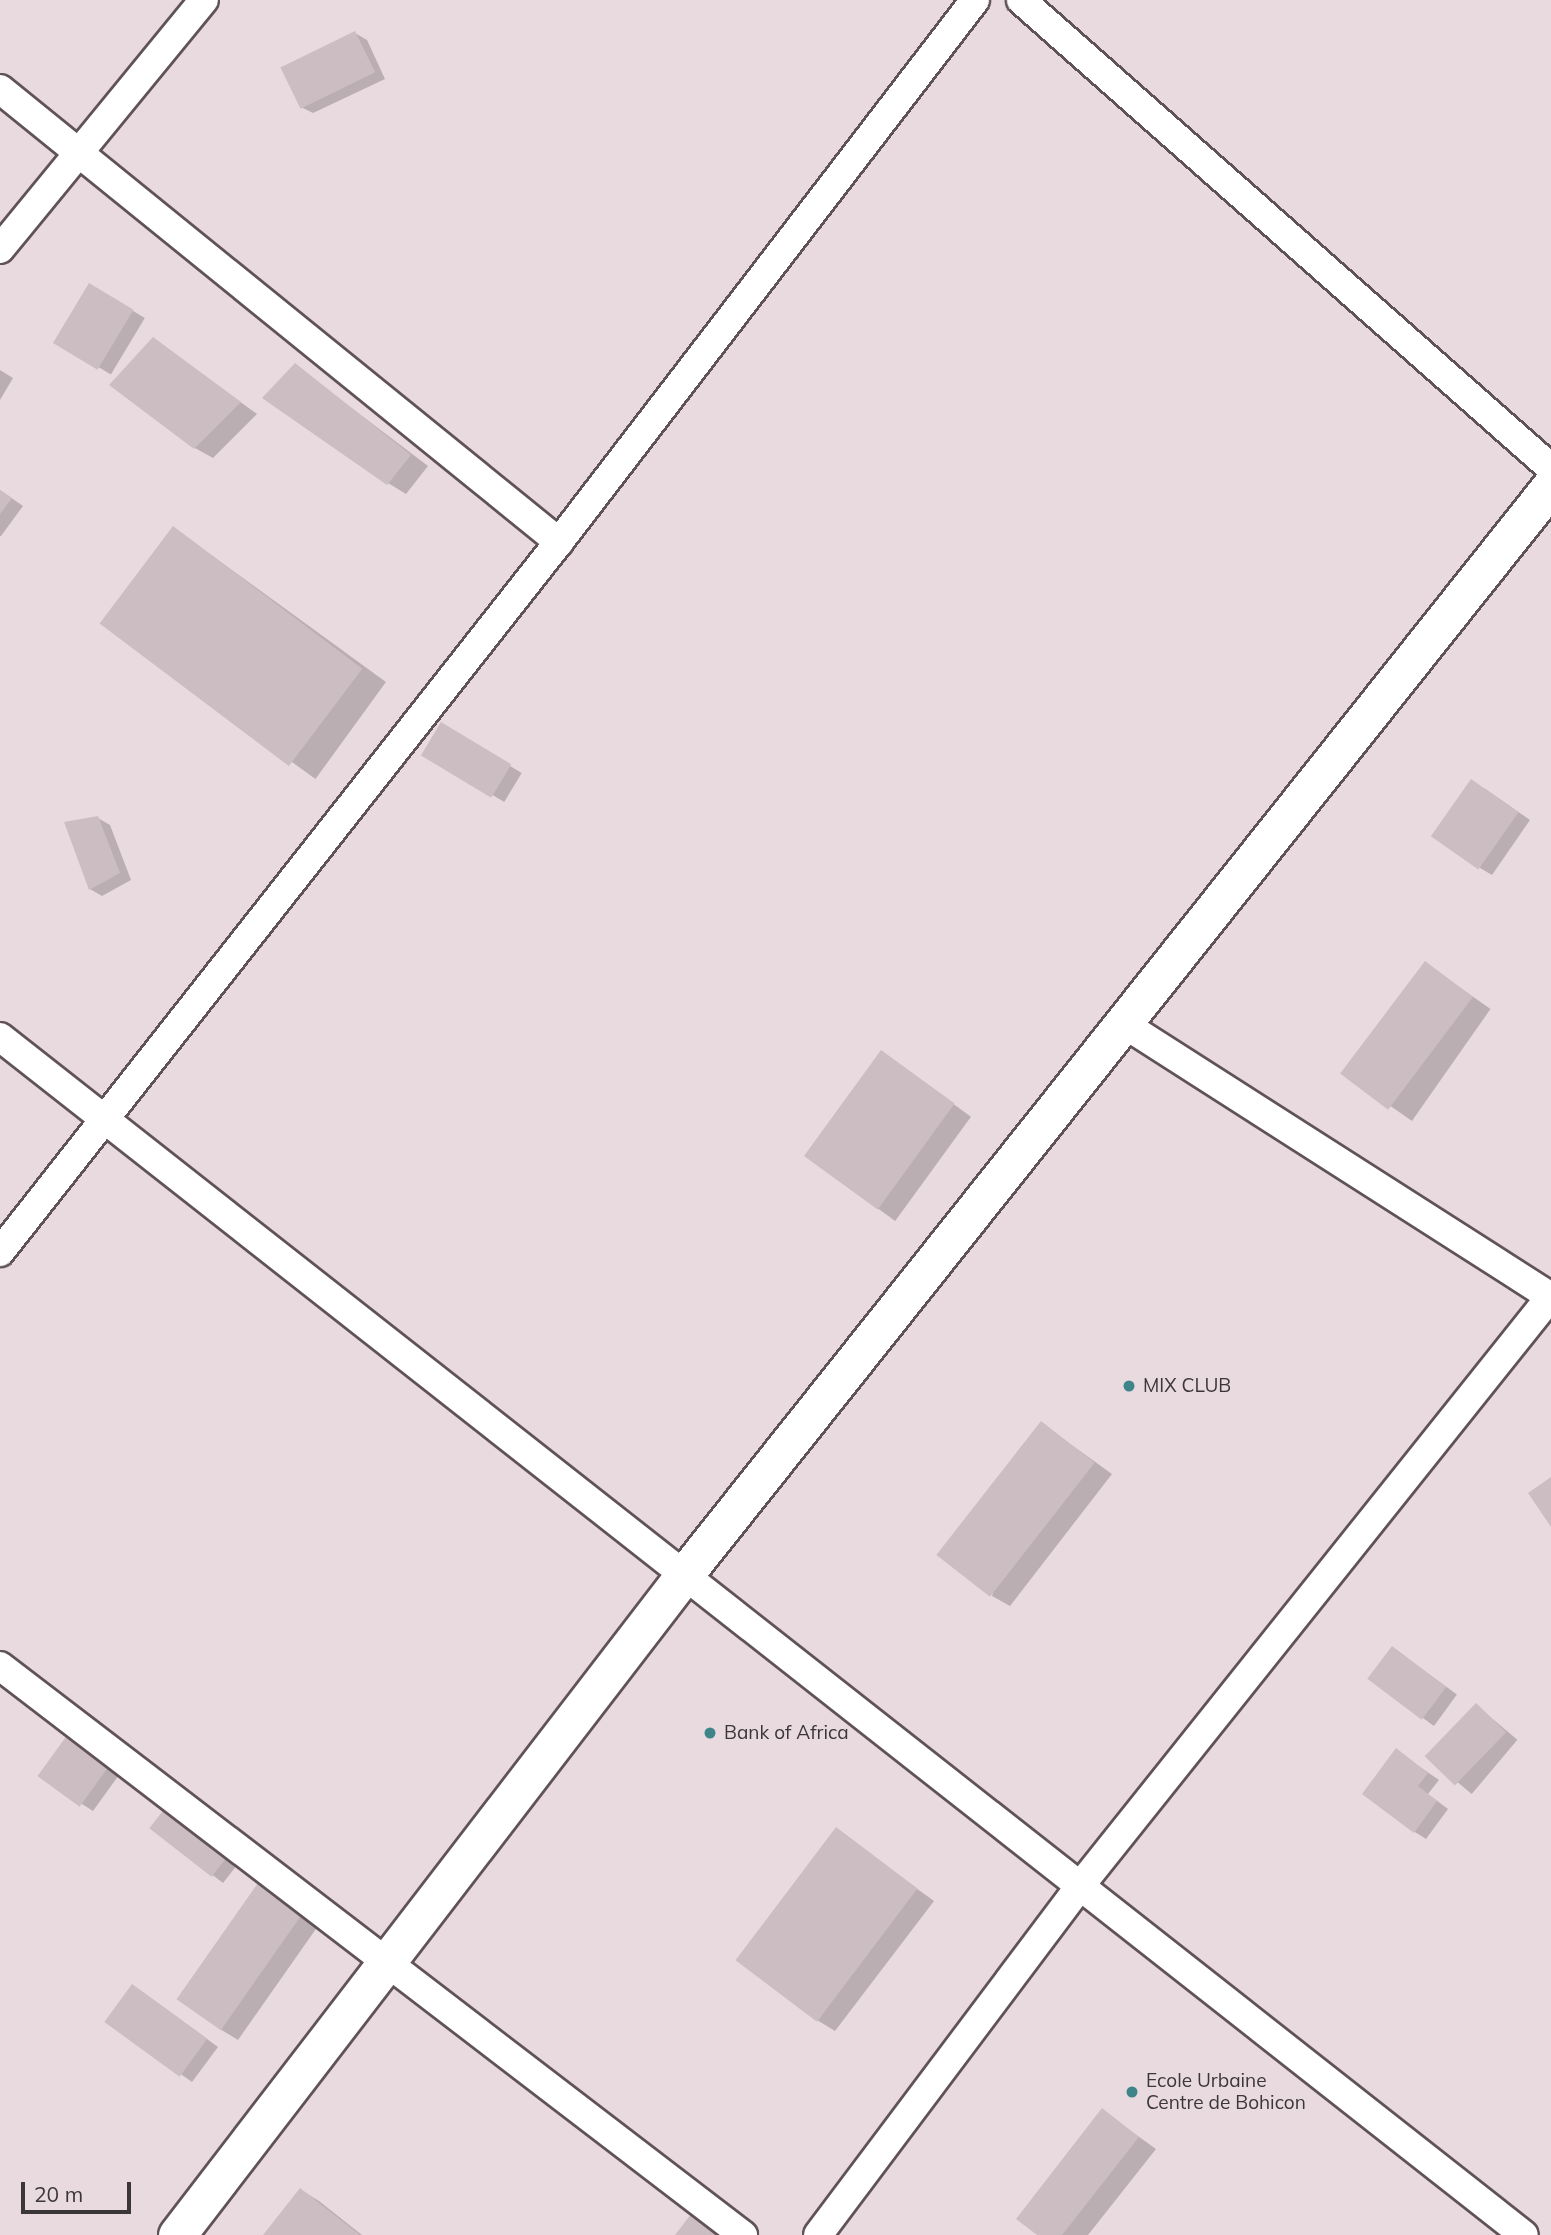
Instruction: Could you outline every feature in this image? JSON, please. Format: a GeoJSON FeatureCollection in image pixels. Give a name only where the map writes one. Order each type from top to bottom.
{"type":"FeatureCollection","features":[{"type":"Feature","properties":{"kind":"street"},"geometry":{"type":"LineString","coordinates":[[0,249],[204,0]]}},
{"type":"Feature","properties":{"kind":"street"},"geometry":{"type":"LineString","coordinates":[[0,1252],[102,1116],[559,542],[975,0]]}},
{"type":"Feature","properties":{"kind":"street"},"geometry":{"type":"LineString","coordinates":[[1021,0],[1551,468]]}},
{"type":"Feature","properties":{"kind":"street"},"geometry":{"type":"LineString","coordinates":[[0,89],[80,150],[559,542]]}},
{"type":"Feature","properties":{"kind":"street"},"geometry":{"type":"LineString","coordinates":[[177,2235],[684,1575],[1551,486]]}},
{"type":"Feature","properties":{"kind":"street"},"geometry":{"type":"LineString","coordinates":[[818,2235],[1080,1886],[1551,1297],[1124,1024]]}},
{"type":"Feature","properties":{"kind":"street"},"geometry":{"type":"LineString","coordinates":[[0,1037],[1524,2235]]}},
{"type":"Feature","properties":{"kind":"street"},"geometry":{"type":"LineString","coordinates":[[0,1666],[743,2235]]}},
{"type":"Feature","properties":{"kind":"building"},"geometry":{"type":"Polygon","coordinates":[[[355,31],[375,72],[301,109],[280,67],[355,31]]]}},
{"type":"Feature","properties":{"kind":"building"},"geometry":{"type":"Polygon","coordinates":[[[89,283],[134,310],[98,370],[53,343],[89,283]]]}},
{"type":"Feature","properties":{"kind":"building"},"geometry":{"type":"Polygon","coordinates":[[[153,337],[241,402],[194,449],[109,385],[153,337]]]}},
{"type":"Feature","properties":{"kind":"building"},"geometry":{"type":"Polygon","coordinates":[[[295,363],[411,455],[387,485],[262,398],[295,363]]]}},
{"type":"Feature","properties":{"kind":"building"},"geometry":{"type":"Polygon","coordinates":[[[0,490],[12,498],[0,514],[0,490]]]}},
{"type":"Feature","properties":{"kind":"building"},"geometry":{"type":"Polygon","coordinates":[[[173,526],[362,669],[289,766],[100,623],[173,526]]]}},
{"type":"Feature","properties":{"kind":"building"},"geometry":{"type":"Polygon","coordinates":[[[441,722],[511,764],[491,798],[421,755],[441,722]]]}},
{"type":"Feature","properties":{"kind":"building"},"geometry":{"type":"Polygon","coordinates":[[[1471,779],[1519,812],[1478,870],[1431,836],[1471,779]]]}},
{"type":"Feature","properties":{"kind":"building"},"geometry":{"type":"Polygon","coordinates":[[[98,816],[120,873],[89,890],[64,822],[98,816]]]}},
{"type":"Feature","properties":{"kind":"building"},"geometry":{"type":"Polygon","coordinates":[[[1425,961],[1473,997],[1388,1110],[1340,1074],[1425,961]]]}},
{"type":"Feature","properties":{"kind":"building"},"geometry":{"type":"Polygon","coordinates":[[[881,1050],[955,1103],[878,1209],[804,1156],[881,1050]]]}},
{"type":"Feature","properties":{"kind":"building"},"geometry":{"type":"Polygon","coordinates":[[[1041,1421],[1095,1463],[990,1597],[936,1555],[1041,1421]]]}},
{"type":"Feature","properties":{"kind":"building"},"geometry":{"type":"Polygon","coordinates":[[[1551,1477],[1551,1527],[1528,1493],[1551,1477]]]}},
{"type":"Feature","properties":{"kind":"building"},"geometry":{"type":"Polygon","coordinates":[[[1392,1646],[1446,1687],[1422,1720],[1367,1679],[1392,1646]]]}},
{"type":"Feature","properties":{"kind":"building"},"geometry":{"type":"Polygon","coordinates":[[[1476,1703],[1506,1732],[1455,1785],[1425,1756],[1476,1703]]]}},
{"type":"Feature","properties":{"kind":"building"},"geometry":{"type":"Polygon","coordinates":[[[71,1730],[113,1761],[80,1807],[37,1776],[71,1730]]]}},
{"type":"Feature","properties":{"kind":"building"},"geometry":{"type":"Polygon","coordinates":[[[1396,1748],[1428,1773],[1418,1786],[1437,1801],[1414,1833],[1362,1794],[1396,1748]]]}},
{"type":"Feature","properties":{"kind":"building"},"geometry":{"type":"Polygon","coordinates":[[[169,1803],[231,1852],[212,1877],[149,1828],[169,1803]]]}},
{"type":"Feature","properties":{"kind":"building"},"geometry":{"type":"Polygon","coordinates":[[[836,1827],[917,1888],[817,2022],[735,1960],[836,1827]]]}},
{"type":"Feature","properties":{"kind":"building"},"geometry":{"type":"Polygon","coordinates":[[[258,1883],[302,1914],[221,2030],[177,1999],[258,1883]]]}},
{"type":"Feature","properties":{"kind":"building"},"geometry":{"type":"Polygon","coordinates":[[[132,1984],[207,2039],[180,2077],[104,2022],[132,1984]]]}},
{"type":"Feature","properties":{"kind":"building"},"geometry":{"type":"Polygon","coordinates":[[[1102,2108],[1139,2137],[1062,2235],[1037,2235],[1016,2219],[1102,2108]]]}},
{"type":"Feature","properties":{"kind":"building"},"geometry":{"type":"Polygon","coordinates":[[[300,2188],[360,2235],[263,2235],[300,2188]]]}},
{"type":"Feature","properties":{"kind":"building"},"geometry":{"type":"Polygon","coordinates":[[[691,2214],[720,2235],[675,2235],[691,2214]]]}},
{"type":"Feature","properties":{"kind":"place","name":"MIX CLUB"},"geometry":{"type":"Point","coordinates":[1129,1386]}},
{"type":"Feature","properties":{"kind":"place","name":"Bank of Africa"},"geometry":{"type":"Point","coordinates":[710,1733]}},
{"type":"Feature","properties":{"kind":"place","name":"Ecole Urbaine Centre de Bohicon"},"geometry":{"type":"Point","coordinates":[1132,2092]}}]}
